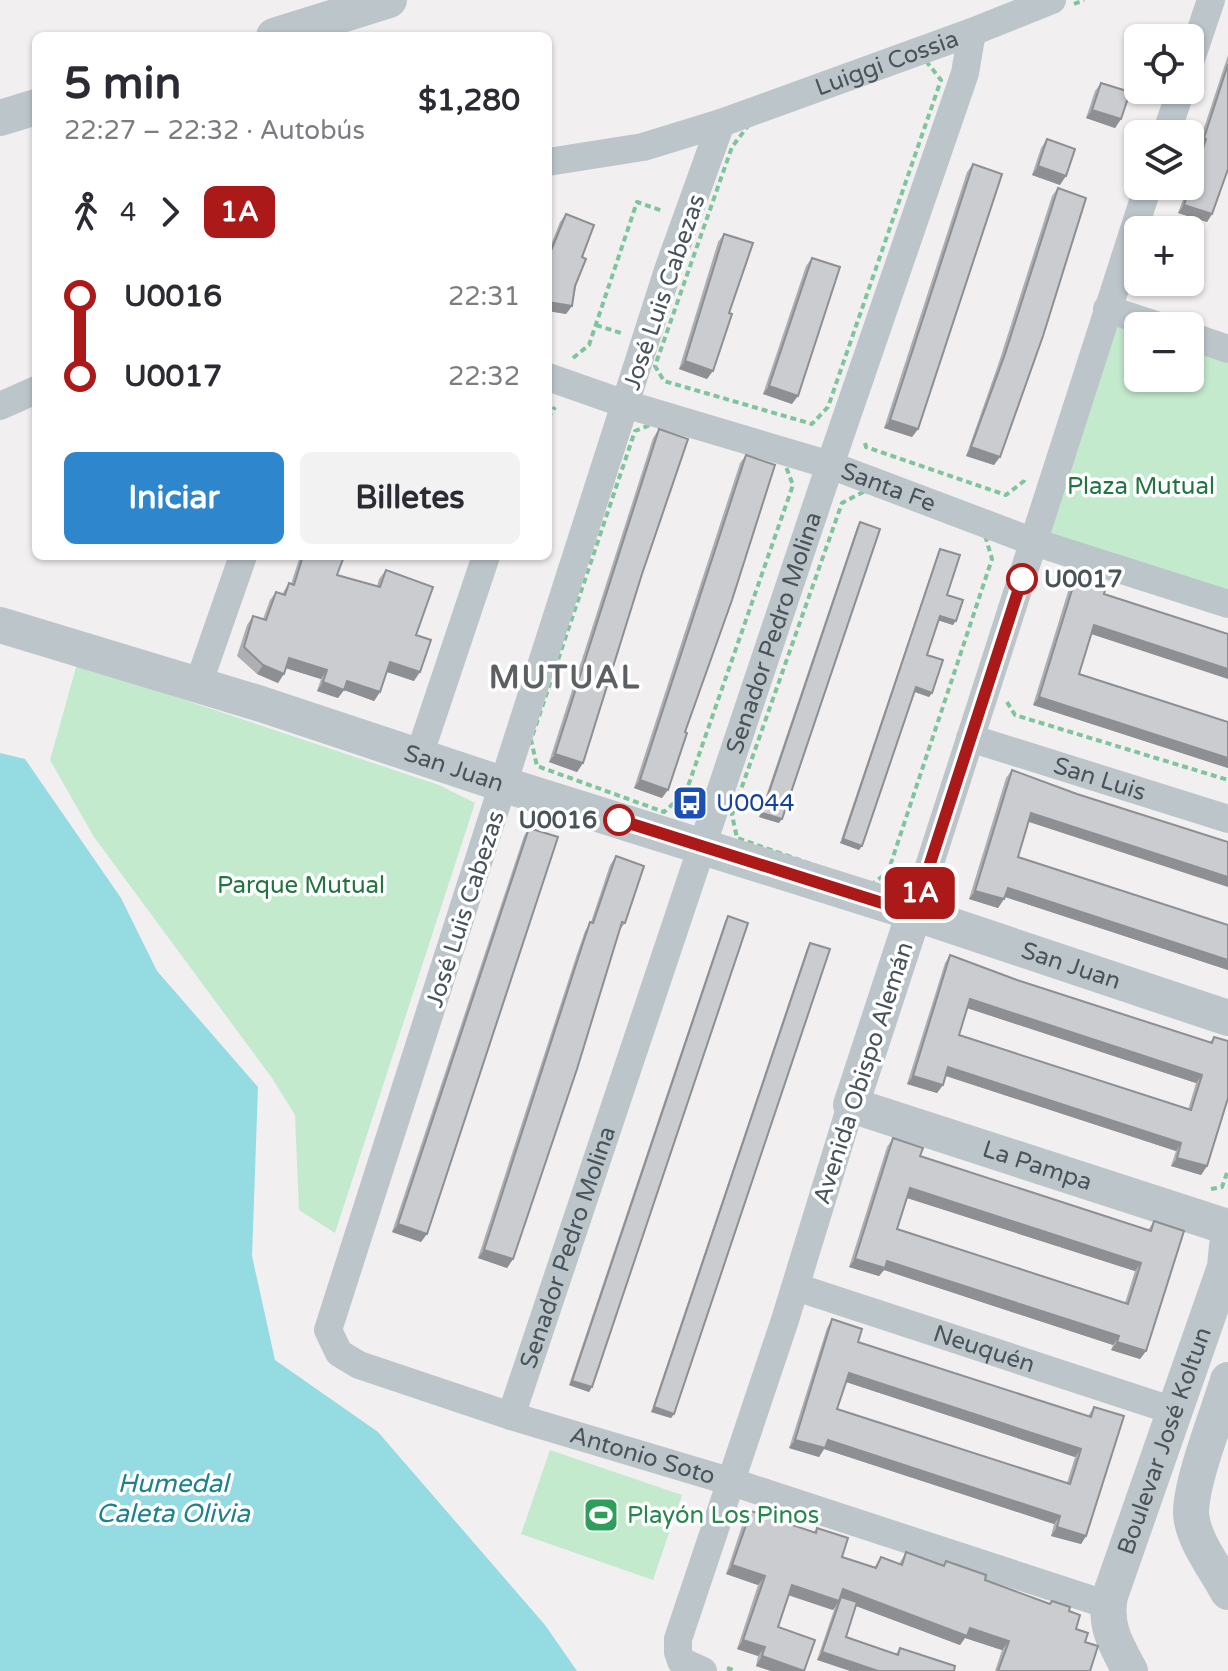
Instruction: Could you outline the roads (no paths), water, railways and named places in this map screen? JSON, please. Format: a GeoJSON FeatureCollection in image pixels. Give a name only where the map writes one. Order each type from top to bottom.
{"type":"FeatureCollection","features":[{"type":"Feature","properties":{"kind":"street"},"geometry":{"type":"LineString","coordinates":[[287,32],[389,0]]}},
{"type":"Feature","properties":{"kind":"street"},"geometry":{"type":"LineString","coordinates":[[1203,24],[1211,0]]}},
{"type":"Feature","properties":{"kind":"street","name":"Luiggi Cossia"},"geometry":{"type":"LineString","coordinates":[[552,161],[643,147],[721,123],[972,32],[1062,3]]}},
{"type":"Feature","properties":{"kind":"street","name":"Senador Pedro Molina"},"geometry":{"type":"LineString","coordinates":[[511,1416],[965,73],[972,32]]}},
{"type":"Feature","properties":{"kind":"street"},"geometry":{"type":"LineString","coordinates":[[0,118],[32,108]]}},
{"type":"Feature","properties":{"kind":"street","name":"José Luis Cabezas"},"geometry":{"type":"LineString","coordinates":[[328,1330],[668,270],[696,221],[721,123]]}},
{"type":"Feature","properties":{"kind":"street","name":"Avenida Obispo Alemán"},"geometry":{"type":"LineString","coordinates":[[709,1668],[681,1661],[678,1639],[796,1287],[851,1105],[1034,542],[1107,309],[1133,200]]}},
{"type":"Feature","properties":{"kind":"street"},"geometry":{"type":"LineString","coordinates":[[1107,309],[1124,315]]}},
{"type":"Feature","properties":{"kind":"street"},"geometry":{"type":"LineString","coordinates":[[1204,341],[1228,349]]}},
{"type":"Feature","properties":{"kind":"street","name":"Santa Fe"},"geometry":{"type":"LineString","coordinates":[[559,369],[625,404],[830,465],[1034,542],[1228,604]]}},
{"type":"Feature","properties":{"kind":"street"},"geometry":{"type":"LineString","coordinates":[[0,406],[32,392]]}},
{"type":"Feature","properties":{"kind":"street"},"geometry":{"type":"LineString","coordinates":[[198,685],[242,560]]}},
{"type":"Feature","properties":{"kind":"street"},"geometry":{"type":"LineString","coordinates":[[419,756],[485,560]]}},
{"type":"Feature","properties":{"kind":"street","name":"San Juan"},"geometry":{"type":"LineString","coordinates":[[0,625],[914,913],[1228,1018]]}},
{"type":"Feature","properties":{"kind":"street","name":"San Luis"},"geometry":{"type":"LineString","coordinates":[[970,738],[1228,819]]}},
{"type":"Feature","properties":{"kind":"street","name":"La Pampa"},"geometry":{"type":"LineString","coordinates":[[851,1105],[1222,1225]]}},
{"type":"Feature","properties":{"kind":"street","name":"Boulevar José Koltun"},"geometry":{"type":"LineString","coordinates":[[1109,1620],[1174,1411],[1225,1267],[1222,1225]]}},
{"type":"Feature","properties":{"kind":"street","name":"Neuquén"},"geometry":{"type":"LineString","coordinates":[[796,1287],[1174,1411]]}},
{"type":"Feature","properties":{"kind":"street","name":"Antonio Soto"},"geometry":{"type":"LineString","coordinates":[[328,1330],[339,1353],[352,1362],[511,1416],[732,1482],[1109,1620]]}},
{"type":"Feature","properties":{"kind":"street","name":"Boulevar José Koltun"},"geometry":{"type":"LineString","coordinates":[[1228,1380],[1194,1491],[1191,1515],[1198,1538],[1228,1592]]}},
{"type":"Feature","properties":{"kind":"street"},"geometry":{"type":"LineString","coordinates":[[1109,1620],[1130,1671]]}},
{"type":"Feature","properties":{"kind":"water","name":"Humedal Caleta Olivia"},"geometry":{"type":"Polygon","coordinates":[[[0,753],[25,759],[121,898],[157,971],[258,1087],[252,1256],[275,1360],[378,1432],[545,1625],[577,1671],[0,1671],[0,753]]]}},
{"type":"Feature","properties":{"kind":"place","name":"U0017"},"geometry":{"type":"Point","coordinates":[1022,579]}},
{"type":"Feature","properties":{"kind":"place","name":"U0044"},"geometry":{"type":"Point","coordinates":[690,803]}},
{"type":"Feature","properties":{"kind":"place","name":"U0016"},"geometry":{"type":"Point","coordinates":[619,820]}},
{"type":"Feature","properties":{"kind":"place","name":"Playón Los Pinos"},"geometry":{"type":"Point","coordinates":[601,1515]}},
{"type":"Feature","properties":{"kind":"district","name":"MUTUAL"},"geometry":{"type":"Point","coordinates":[565,677]}},
{"type":"Feature","properties":{"kind":"park label","name":"Plaza Mutual"},"geometry":{"type":"Point","coordinates":[1141,486]}},
{"type":"Feature","properties":{"kind":"park label","name":"Parque Mutual"},"geometry":{"type":"Point","coordinates":[301,885]}}]}
